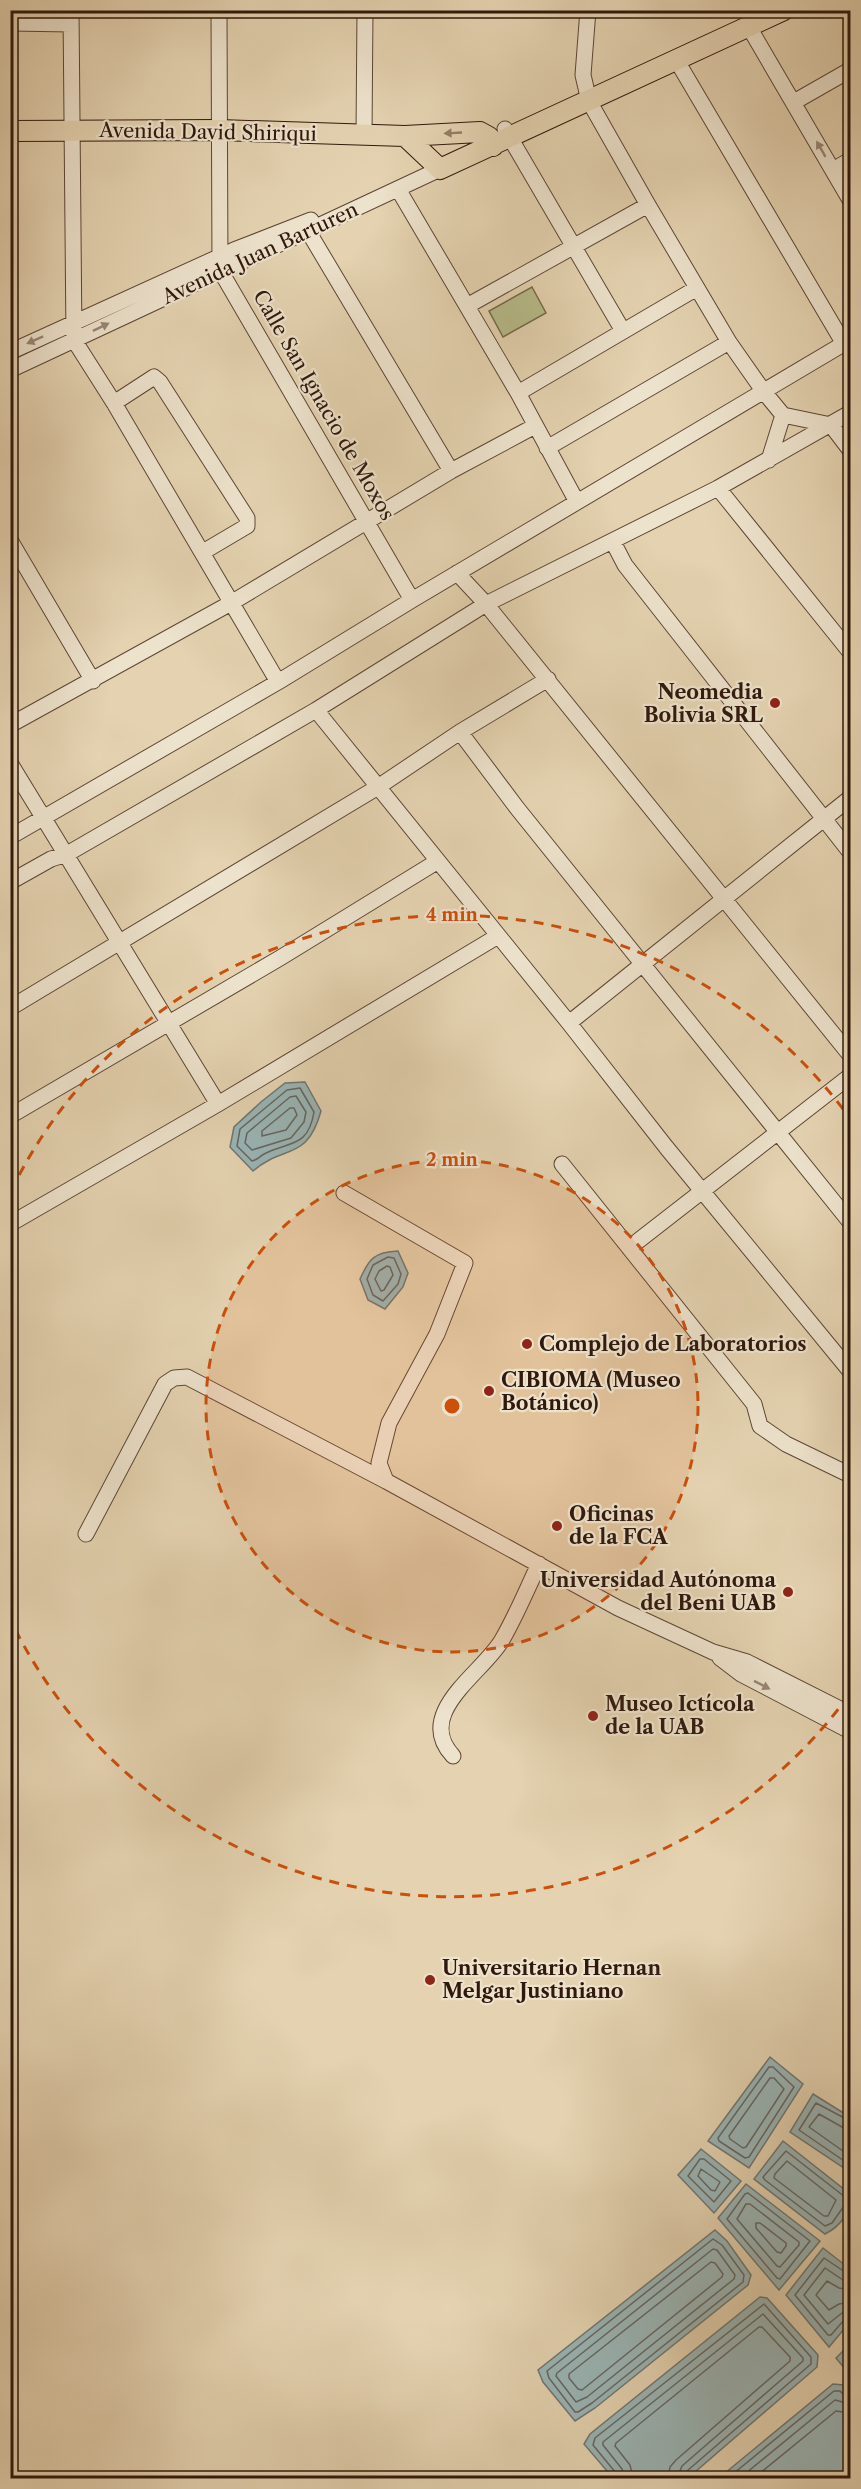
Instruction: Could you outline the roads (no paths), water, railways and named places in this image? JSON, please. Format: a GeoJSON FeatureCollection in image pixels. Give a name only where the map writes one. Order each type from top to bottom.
{"type":"FeatureCollection","features":[{"type":"Feature","properties":{"kind":"main road"},"geometry":{"type":"LineString","coordinates":[[588,96],[753,19],[784,10]]}},
{"type":"Feature","properties":{"kind":"main road"},"geometry":{"type":"LineString","coordinates":[[588,96],[677,61],[753,19]]}},
{"type":"Feature","properties":{"kind":"main road","name":"Avenida Juan Barturen"},"geometry":{"type":"LineString","coordinates":[[437,166],[588,96]]}},
{"type":"Feature","properties":{"kind":"main road","name":"Avenida David Shiriqui"},"geometry":{"type":"LineString","coordinates":[[10,131],[219,130],[405,136],[480,132],[500,138]]}},
{"type":"Feature","properties":{"kind":"main road"},"geometry":{"type":"LineString","coordinates":[[405,136],[437,166]]}},
{"type":"Feature","properties":{"kind":"street","name":"Calle San Ignacio de Moxos"},"geometry":{"type":"LineString","coordinates":[[219,10],[220,263],[412,600]]}},
{"type":"Feature","properties":{"kind":"street"},"geometry":{"type":"LineString","coordinates":[[364,135],[365,10]]}},
{"type":"Feature","properties":{"kind":"street"},"geometry":{"type":"LineString","coordinates":[[588,10],[583,75],[588,96],[648,205],[729,342],[783,415],[831,425],[850,450]]}},
{"type":"Feature","properties":{"kind":"street"},"geometry":{"type":"LineString","coordinates":[[10,23],[71,17],[74,340],[114,403],[278,682]]}},
{"type":"Feature","properties":{"kind":"street"},"geometry":{"type":"LineString","coordinates":[[753,19],[794,102],[850,200]]}},
{"type":"Feature","properties":{"kind":"street"},"geometry":{"type":"LineString","coordinates":[[10,837],[278,682],[847,342],[677,61]]}},
{"type":"Feature","properties":{"kind":"street"},"geometry":{"type":"LineString","coordinates":[[794,102],[850,70]]}},
{"type":"Feature","properties":{"kind":"street"},"geometry":{"type":"LineString","coordinates":[[500,138],[573,247],[623,332]]}},
{"type":"Feature","properties":{"kind":"street"},"geometry":{"type":"LineString","coordinates":[[833,170],[850,160]]}},
{"type":"Feature","properties":{"kind":"street","name":"Avenida Juan Barturen"},"geometry":{"type":"LineString","coordinates":[[10,370],[310,220],[437,166]]}},
{"type":"Feature","properties":{"kind":"street","name":"Avenida Juan Barturen"},"geometry":{"type":"LineString","coordinates":[[10,351],[220,263],[308,231],[398,189],[437,166]]}},
{"type":"Feature","properties":{"kind":"street"},"geometry":{"type":"LineString","coordinates":[[398,189],[518,393],[577,502]]}},
{"type":"Feature","properties":{"kind":"street"},"geometry":{"type":"LineString","coordinates":[[468,306],[648,205]]}},
{"type":"Feature","properties":{"kind":"street"},"geometry":{"type":"LineString","coordinates":[[308,231],[451,471]]}},
{"type":"Feature","properties":{"kind":"street"},"geometry":{"type":"LineString","coordinates":[[518,393],[697,288]]}},
{"type":"Feature","properties":{"kind":"street"},"geometry":{"type":"LineString","coordinates":[[547,448],[729,342]]}},
{"type":"Feature","properties":{"kind":"street"},"geometry":{"type":"LineString","coordinates":[[114,403],[154,377],[160,382],[247,518],[247,526],[202,552]]}},
{"type":"Feature","properties":{"kind":"street"},"geometry":{"type":"LineString","coordinates":[[10,882],[51,859],[67,854],[316,710],[486,604],[718,488],[850,413]]}},
{"type":"Feature","properties":{"kind":"street"},"geometry":{"type":"LineString","coordinates":[[769,460],[783,415]]}},
{"type":"Feature","properties":{"kind":"street"},"geometry":{"type":"LineString","coordinates":[[10,725],[231,603],[451,471],[534,426]]}},
{"type":"Feature","properties":{"kind":"street"},"geometry":{"type":"LineString","coordinates":[[718,488],[850,652]]}},
{"type":"Feature","properties":{"kind":"street"},"geometry":{"type":"LineString","coordinates":[[10,540],[93,681]]}},
{"type":"Feature","properties":{"kind":"street"},"geometry":{"type":"LineString","coordinates":[[614,542],[625,565],[850,852]]}},
{"type":"Feature","properties":{"kind":"street"},"geometry":{"type":"LineString","coordinates":[[457,573],[486,604],[548,679],[850,1055]]}},
{"type":"Feature","properties":{"kind":"street"},"geometry":{"type":"LineString","coordinates":[[10,1008],[378,787],[460,732],[548,679]]}},
{"type":"Feature","properties":{"kind":"street"},"geometry":{"type":"LineString","coordinates":[[316,710],[569,1023],[702,1192],[850,1371]]}},
{"type":"Feature","properties":{"kind":"street"},"geometry":{"type":"LineString","coordinates":[[460,732],[517,808],[850,1222]]}},
{"type":"Feature","properties":{"kind":"street"},"geometry":{"type":"LineString","coordinates":[[10,763],[218,1104]]}},
{"type":"Feature","properties":{"kind":"street"},"geometry":{"type":"LineString","coordinates":[[569,1023],[850,798]]}},
{"type":"Feature","properties":{"kind":"street"},"geometry":{"type":"LineString","coordinates":[[10,1116],[168,1024],[438,861]]}},
{"type":"Feature","properties":{"kind":"street"},"geometry":{"type":"LineString","coordinates":[[10,1224],[218,1104],[498,936]]}},
{"type":"Feature","properties":{"kind":"street"},"geometry":{"type":"LineString","coordinates":[[629,1248],[850,1076]]}},
{"type":"Feature","properties":{"kind":"street"},"geometry":{"type":"LineString","coordinates":[[562,1164],[754,1404],[760,1426],[786,1444],[850,1474]]}},
{"type":"Feature","properties":{"kind":"street"},"geometry":{"type":"LineString","coordinates":[[344,1193],[465,1263],[437,1334],[389,1424],[379,1463],[386,1481]]}},
{"type":"Feature","properties":{"kind":"street"},"geometry":{"type":"LineString","coordinates":[[86,1534],[165,1384],[174,1378],[187,1377],[386,1481],[618,1608],[713,1652],[747,1662],[850,1714]]}},
{"type":"Feature","properties":{"kind":"street"},"geometry":{"type":"LineString","coordinates":[[453,1756],[441,1739],[448,1703],[502,1641],[539,1564]]}},
{"type":"Feature","properties":{"kind":"street"},"geometry":{"type":"LineString","coordinates":[[713,1652],[741,1674],[850,1731]]}},
{"type":"Feature","properties":{"kind":"water"},"geometry":{"type":"Polygon","coordinates":[[[305,1082],[321,1111],[309,1138],[302,1145],[275,1157],[253,1171],[230,1147],[234,1127],[285,1083],[305,1082]]]}},
{"type":"Feature","properties":{"kind":"water"},"geometry":{"type":"Polygon","coordinates":[[[398,1251],[408,1273],[403,1287],[385,1309],[368,1300],[360,1279],[373,1258],[383,1253],[398,1251]]]}},
{"type":"Feature","properties":{"kind":"water"},"geometry":{"type":"Polygon","coordinates":[[[770,2057],[803,2084],[749,2168],[708,2141],[770,2057]]]}},
{"type":"Feature","properties":{"kind":"water"},"geometry":{"type":"Polygon","coordinates":[[[813,2094],[850,2117],[850,2172],[790,2132],[813,2094]]]}},
{"type":"Feature","properties":{"kind":"water"},"geometry":{"type":"Polygon","coordinates":[[[783,2141],[850,2194],[849,2207],[844,2218],[825,2234],[754,2179],[783,2141]]]}},
{"type":"Feature","properties":{"kind":"water"},"geometry":{"type":"Polygon","coordinates":[[[701,2149],[741,2181],[714,2213],[678,2175],[701,2149]]]}},
{"type":"Feature","properties":{"kind":"water"},"geometry":{"type":"Polygon","coordinates":[[[746,2184],[820,2241],[779,2290],[718,2218],[746,2184]]]}},
{"type":"Feature","properties":{"kind":"water"},"geometry":{"type":"Polygon","coordinates":[[[715,2230],[727,2241],[751,2275],[748,2285],[595,2408],[575,2421],[543,2382],[538,2370],[715,2230]]]}},
{"type":"Feature","properties":{"kind":"water"},"geometry":{"type":"Polygon","coordinates":[[[823,2248],[850,2269],[850,2322],[829,2347],[786,2295],[823,2248]]]}},
{"type":"Feature","properties":{"kind":"water"},"geometry":{"type":"Polygon","coordinates":[[[760,2297],[767,2298],[818,2355],[817,2367],[688,2478],[613,2478],[584,2444],[590,2434],[760,2297]]]}},
{"type":"Feature","properties":{"kind":"water"},"geometry":{"type":"Polygon","coordinates":[[[850,2344],[850,2375],[836,2358],[850,2344]]]}},
{"type":"Feature","properties":{"kind":"water"},"geometry":{"type":"Polygon","coordinates":[[[833,2384],[844,2385],[850,2394],[850,2478],[719,2478],[833,2384]]]}},
{"type":"Feature","properties":{"kind":"place","name":"Neomedia Bolivia SRL"},"geometry":{"type":"Point","coordinates":[775,703]}},
{"type":"Feature","properties":{"kind":"place","name":"Complejo de Laboratorios"},"geometry":{"type":"Point","coordinates":[527,1344]}},
{"type":"Feature","properties":{"kind":"place","name":"CIBIOMA (Museo Botánico)"},"geometry":{"type":"Point","coordinates":[489,1391]}},
{"type":"Feature","properties":{"kind":"place","name":"Oficinas de la FCA"},"geometry":{"type":"Point","coordinates":[557,1526]}},
{"type":"Feature","properties":{"kind":"place","name":"Universidad Autónoma del Beni UAB"},"geometry":{"type":"Point","coordinates":[788,1592]}},
{"type":"Feature","properties":{"kind":"place","name":"Museo Ictícola de la UAB"},"geometry":{"type":"Point","coordinates":[593,1716]}},
{"type":"Feature","properties":{"kind":"place","name":"Universitario Hernan Melgar Justiniano"},"geometry":{"type":"Point","coordinates":[430,1980]}}]}
